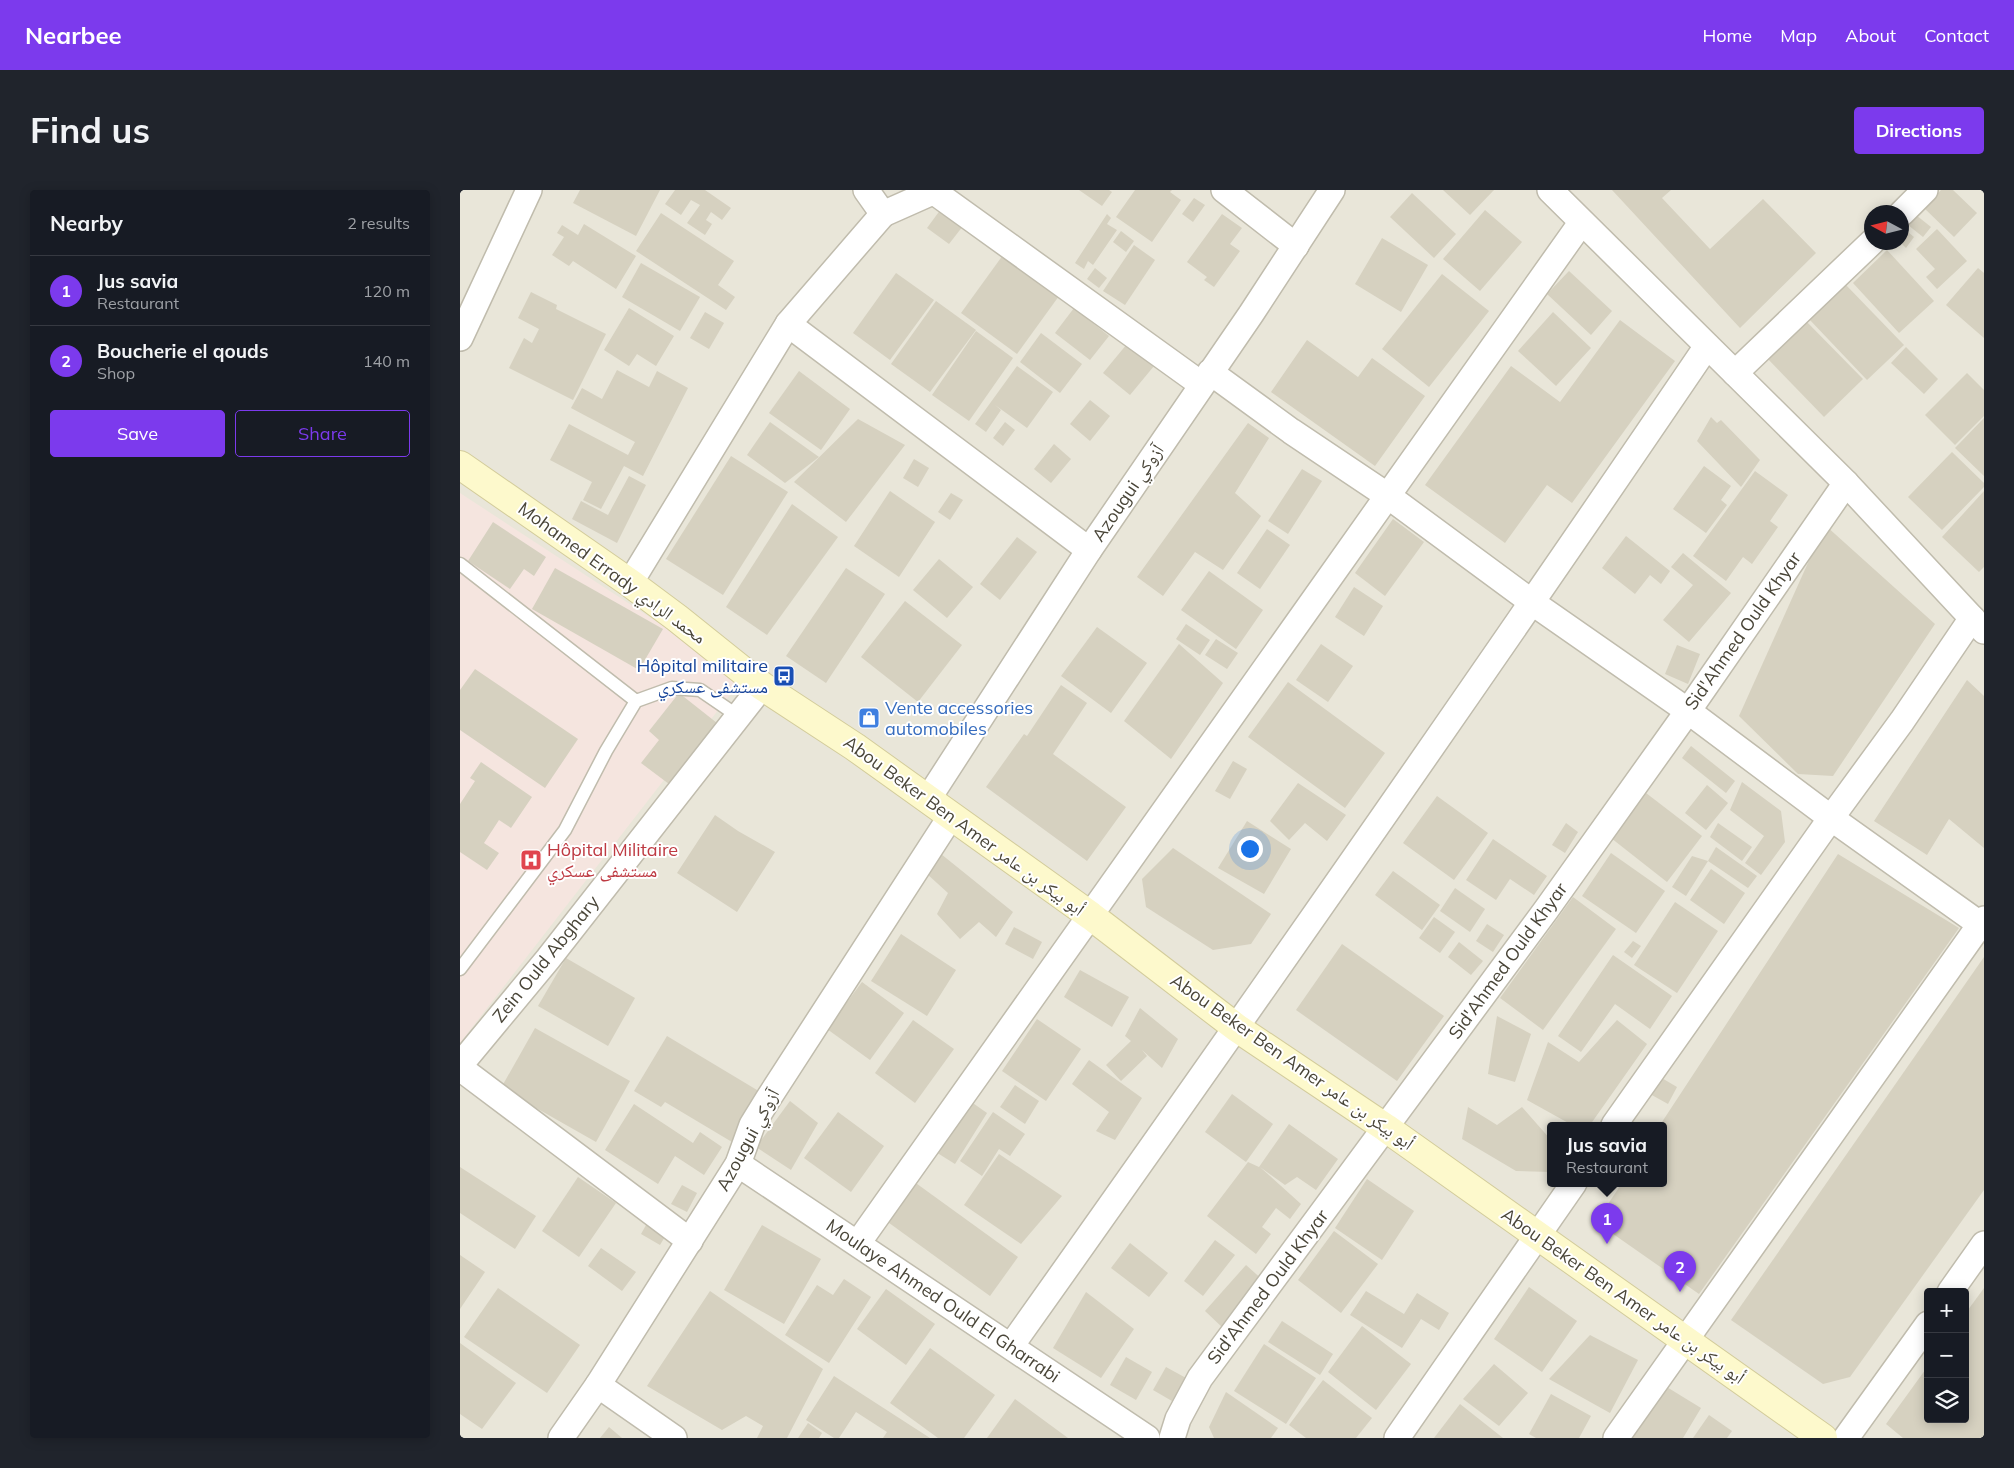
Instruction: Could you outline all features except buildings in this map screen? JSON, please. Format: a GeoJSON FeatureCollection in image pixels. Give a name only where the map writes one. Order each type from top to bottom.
{"type":"FeatureCollection","features":[{"type":"Feature","properties":{"kind":"street"},"geometry":{"type":"LineString","coordinates":[[460,338],[529,190]]}},
{"type":"Feature","properties":{"kind":"street"},"geometry":{"type":"LineString","coordinates":[[866,190],[884,214]]}},
{"type":"Feature","properties":{"kind":"street"},"geometry":{"type":"LineString","coordinates":[[1224,190],[1296,246]]}},
{"type":"Feature","properties":{"kind":"street","name":"Azougui آزوكي"},"geometry":{"type":"LineString","coordinates":[[928,799],[1089,550],[1332,190]]}},
{"type":"Feature","properties":{"kind":"street"},"geometry":{"type":"LineString","coordinates":[[1909,206],[1925,190]]}},
{"type":"Feature","properties":{"kind":"street"},"geometry":{"type":"LineString","coordinates":[[630,583],[788,324],[884,214],[935,191],[1206,378],[1291,431],[1388,496],[1533,603],[1688,711],[1831,818],[1983,923],[1616,1438]]}},
{"type":"Feature","properties":{"kind":"street"},"geometry":{"type":"LineString","coordinates":[[1557,192],[1581,223],[1846,483],[1978,625],[1902,721],[1831,818],[1616,1122]]}},
{"type":"Feature","properties":{"kind":"street"},"geometry":{"type":"LineString","coordinates":[[858,1243],[1581,223]]}},
{"type":"Feature","properties":{"kind":"street"},"geometry":{"type":"LineString","coordinates":[[1735,374],[1864,250]]}},
{"type":"Feature","properties":{"kind":"street"},"geometry":{"type":"LineString","coordinates":[[788,324],[1089,550]]}},
{"type":"Feature","properties":{"kind":"street"},"geometry":{"type":"LineString","coordinates":[[1012,1346],[1237,1028],[1533,603],[1707,346]]}},
{"type":"Feature","properties":{"kind":"street","name":"Mohamed Errady محمد الرادي"},"geometry":{"type":"LineString","coordinates":[[460,465],[630,583],[762,686]]}},
{"type":"Feature","properties":{"kind":"street","name":"Sid'Ahmed Ould Khyar"},"geometry":{"type":"LineString","coordinates":[[1172,1438],[1178,1419],[1200,1378],[1386,1128],[1688,711],[1846,483]]}},
{"type":"Feature","properties":{"kind":"street","name":"Abou Beker Ben Amer أبو بيكر بن عامر"},"geometry":{"type":"LineString","coordinates":[[762,686],[855,746],[1091,916],[1237,1028],[1386,1128],[1823,1438]]}},
{"type":"Feature","properties":{"kind":"street","name":"Zein Ould Abghary"},"geometry":{"type":"LineString","coordinates":[[460,1067],[548,959],[762,686]]}},
{"type":"Feature","properties":{"kind":"street","name":"Azougui آزوكي"},"geometry":{"type":"LineString","coordinates":[[561,1438],[598,1385],[738,1164],[752,1126],[768,1099],[951,816]]}},
{"type":"Feature","properties":{"kind":"street"},"geometry":{"type":"LineString","coordinates":[[460,1067],[690,1241]]}},
{"type":"Feature","properties":{"kind":"street","name":"Moulaye Ahmed Ould El Gharrabi"},"geometry":{"type":"LineString","coordinates":[[738,1164],[1147,1438]]}},
{"type":"Feature","properties":{"kind":"street"},"geometry":{"type":"LineString","coordinates":[[1397,1438],[1571,1187]]}},
{"type":"Feature","properties":{"kind":"street"},"geometry":{"type":"LineString","coordinates":[[1953,1288],[1984,1244]]}},
{"type":"Feature","properties":{"kind":"street"},"geometry":{"type":"LineString","coordinates":[[1846,1438],[1924,1330]]}},
{"type":"Feature","properties":{"kind":"street"},"geometry":{"type":"LineString","coordinates":[[598,1385],[674,1438]]}},
{"type":"Feature","properties":{"kind":"lane"},"geometry":{"type":"LineString","coordinates":[[460,564],[636,701]]}},
{"type":"Feature","properties":{"kind":"lane"},"geometry":{"type":"LineString","coordinates":[[460,969],[565,830],[606,752],[636,701],[672,688],[700,690],[738,716]]}},
{"type":"Feature","properties":{"kind":"shaded area"},"geometry":{"type":"Polygon","coordinates":[[[460,190],[1984,190],[1984,1438],[460,1438],[460,190]]]}},
{"type":"Feature","properties":{"kind":"shaded area","name":"Hôpital Militaire مستشفى عسكري"},"geometry":{"type":"Polygon","coordinates":[[[460,493],[743,678],[460,1043],[460,493]]]}},
{"type":"Feature","properties":{"kind":"place","name":"Hôpital militaire مستشفى عسكري"},"geometry":{"type":"Point","coordinates":[784,676]}},
{"type":"Feature","properties":{"kind":"place","name":"Vente accessories automobiles"},"geometry":{"type":"Point","coordinates":[869,718]}},
{"type":"Feature","properties":{"kind":"place","name":"Hôpital Militaire مستشفى عسكري"},"geometry":{"type":"Point","coordinates":[531,860]}},
{"type":"Feature","properties":{"kind":"place","name":"Jus savia"},"geometry":{"type":"Point","coordinates":[1607,1244]}},
{"type":"Feature","properties":{"kind":"place","name":"Boucherie el qouds"},"geometry":{"type":"Point","coordinates":[1680,1292]}}]}
